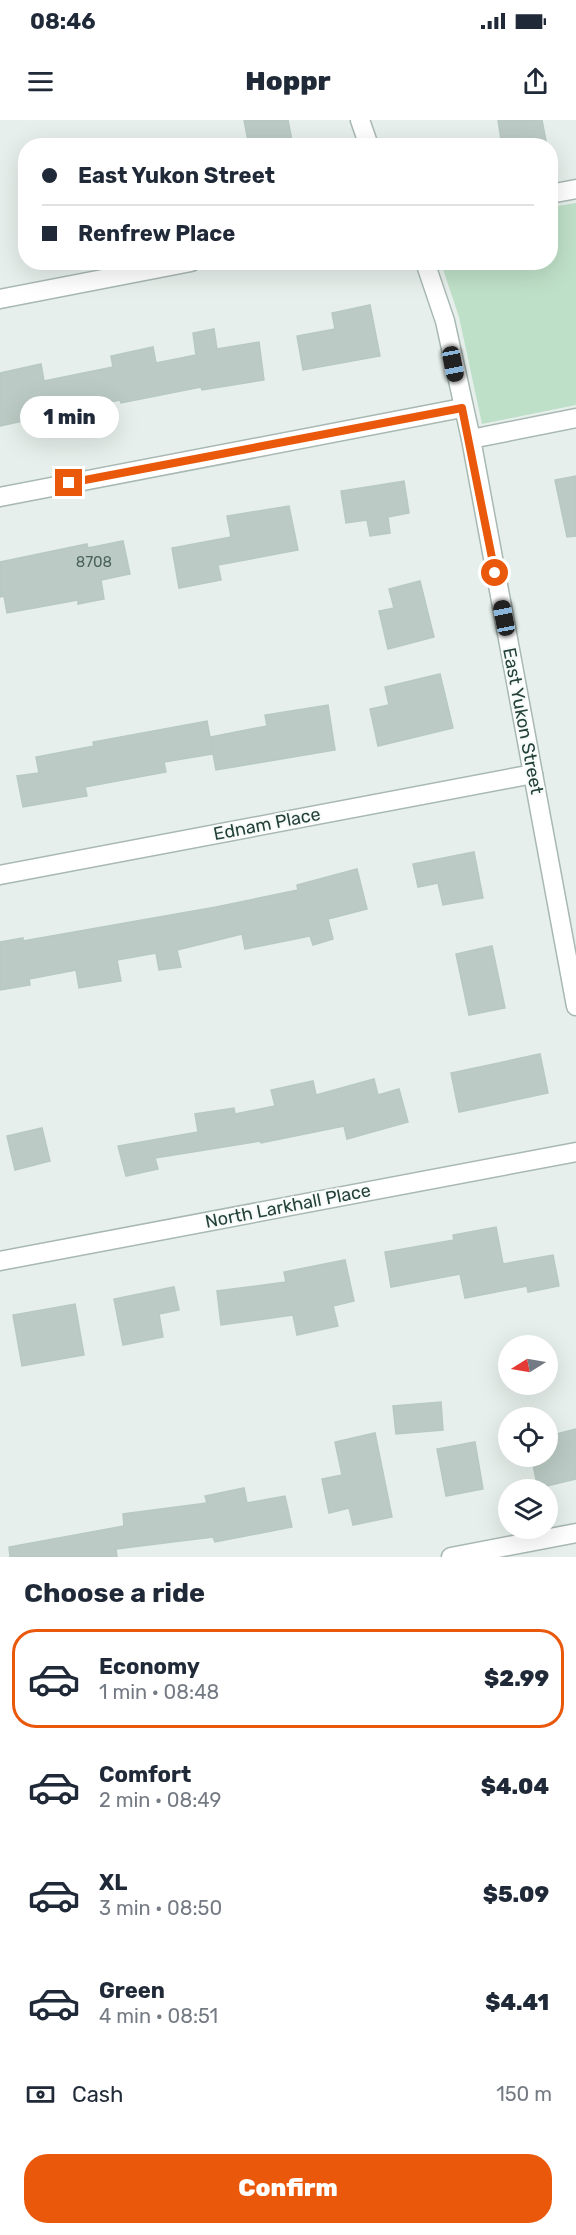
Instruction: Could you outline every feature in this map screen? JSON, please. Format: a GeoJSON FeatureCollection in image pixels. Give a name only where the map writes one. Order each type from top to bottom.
{"type":"FeatureCollection","features":[{"type":"Feature","properties":{"kind":"street"},"geometry":{"type":"LineString","coordinates":[[360,120],[366,138]]}},
{"type":"Feature","properties":{"kind":"street"},"geometry":{"type":"LineString","coordinates":[[558,192],[576,189]]}},
{"type":"Feature","properties":{"kind":"street"},"geometry":{"type":"LineString","coordinates":[[0,299],[150,270]]}},
{"type":"Feature","properties":{"kind":"street","name":"East Yukon Street"},"geometry":{"type":"LineString","coordinates":[[428,270],[445,321],[462,408],[471,439],[576,1006]]}},
{"type":"Feature","properties":{"kind":"street"},"geometry":{"type":"LineString","coordinates":[[0,496],[462,408]]}},
{"type":"Feature","properties":{"kind":"street"},"geometry":{"type":"LineString","coordinates":[[471,439],[576,418]]}},
{"type":"Feature","properties":{"kind":"street","name":"Ednam Place"},"geometry":{"type":"LineString","coordinates":[[0,875],[533,774]]}},
{"type":"Feature","properties":{"kind":"street","name":"North Larkhall Place"},"geometry":{"type":"LineString","coordinates":[[0,1261],[576,1152]]}},
{"type":"Feature","properties":{"kind":"street"},"geometry":{"type":"LineString","coordinates":[[451,1557],[576,1533]]}},
{"type":"Feature","properties":{"kind":"green space"},"geometry":{"type":"Polygon","coordinates":[[[576,203],[576,405],[482,424],[459,317],[443,270],[558,270],[558,206],[576,203]]]}},
{"type":"Feature","properties":{"kind":"building"},"geometry":{"type":"Polygon","coordinates":[[[244,120],[288,120],[291,138],[247,138],[244,120]]]}},
{"type":"Feature","properties":{"kind":"building"},"geometry":{"type":"Polygon","coordinates":[[[498,120],[542,120],[545,138],[501,138],[498,120]]]}},
{"type":"Feature","properties":{"kind":"building"},"geometry":{"type":"Polygon","coordinates":[[[370,305],[380,356],[303,370],[297,336],[335,329],[332,313],[370,305]]]}},
{"type":"Feature","properties":{"kind":"building"},"geometry":{"type":"Polygon","coordinates":[[[214,329],[217,349],[259,342],[264,380],[202,390],[201,387],[121,403],[120,400],[0,426],[0,373],[41,364],[44,381],[113,367],[111,356],[153,347],[156,363],[196,355],[193,333],[214,329]]]}},
{"type":"Feature","properties":{"kind":"building"},"geometry":{"type":"Polygon","coordinates":[[[576,476],[576,536],[567,537],[555,480],[576,476]]]}},
{"type":"Feature","properties":{"kind":"building"},"geometry":{"type":"Polygon","coordinates":[[[404,481],[409,513],[388,517],[390,533],[370,536],[367,520],[346,523],[341,491],[404,481]]]}},
{"type":"Feature","properties":{"kind":"building"},"geometry":{"type":"Polygon","coordinates":[[[289,506],[298,550],[218,565],[221,580],[179,588],[172,548],[231,537],[227,516],[289,506]]]}},
{"type":"Feature","properties":{"kind":"building"},"geometry":{"type":"Polygon","coordinates":[[[123,541],[130,574],[101,580],[104,599],[78,604],[78,600],[7,613],[4,596],[0,597],[0,562],[87,544],[88,548],[123,541]]]}},
{"type":"Feature","properties":{"kind":"building"},"geometry":{"type":"Polygon","coordinates":[[[420,581],[434,637],[388,649],[379,611],[394,608],[389,589],[420,581]]]}},
{"type":"Feature","properties":{"kind":"building"},"geometry":{"type":"Polygon","coordinates":[[[440,674],[453,728],[378,746],[370,709],[389,705],[385,687],[440,674]]]}},
{"type":"Feature","properties":{"kind":"building"},"geometry":{"type":"Polygon","coordinates":[[[328,705],[335,750],[216,770],[210,737],[267,726],[265,715],[328,705]]]}},
{"type":"Feature","properties":{"kind":"building"},"geometry":{"type":"Polygon","coordinates":[[[207,721],[213,754],[164,762],[166,772],[85,787],[87,796],[23,807],[17,776],[39,773],[36,757],[94,746],[93,742],[207,721]]]}},
{"type":"Feature","properties":{"kind":"building"},"geometry":{"type":"Polygon","coordinates":[[[474,852],[483,898],[443,905],[438,883],[418,887],[413,864],[474,852]]]}},
{"type":"Feature","properties":{"kind":"building"},"geometry":{"type":"Polygon","coordinates":[[[357,869],[367,909],[328,919],[333,939],[313,945],[310,936],[245,949],[242,934],[177,950],[181,967],[159,970],[156,953],[117,960],[121,981],[79,988],[76,970],[29,979],[30,985],[0,990],[0,942],[23,938],[23,941],[216,907],[298,890],[297,885],[357,869]]]}},
{"type":"Feature","properties":{"kind":"building"},"geometry":{"type":"Polygon","coordinates":[[[492,946],[505,1008],[469,1015],[456,954],[492,946]]]}},
{"type":"Feature","properties":{"kind":"building"},"geometry":{"type":"Polygon","coordinates":[[[540,1054],[548,1093],[459,1112],[451,1073],[540,1054]]]}},
{"type":"Feature","properties":{"kind":"building"},"geometry":{"type":"Polygon","coordinates":[[[374,1079],[378,1095],[399,1089],[408,1122],[347,1139],[344,1126],[261,1143],[260,1141],[155,1158],[158,1169],[126,1176],[118,1146],[198,1132],[195,1114],[234,1108],[235,1114],[275,1106],[271,1090],[313,1081],[316,1095],[374,1079]]]}},
{"type":"Feature","properties":{"kind":"building"},"geometry":{"type":"Polygon","coordinates":[[[42,1128],[50,1161],[15,1170],[7,1136],[42,1128]]]}},
{"type":"Feature","properties":{"kind":"building"},"geometry":{"type":"Polygon","coordinates":[[[496,1227],[503,1264],[553,1255],[559,1286],[528,1292],[527,1286],[465,1298],[460,1274],[391,1287],[385,1252],[454,1240],[453,1235],[496,1227]]]}},
{"type":"Feature","properties":{"kind":"building"},"geometry":{"type":"Polygon","coordinates":[[[345,1260],[354,1301],[333,1306],[338,1326],[297,1335],[293,1315],[221,1325],[217,1291],[286,1282],[284,1272],[345,1260]]]}},
{"type":"Feature","properties":{"kind":"building"},"geometry":{"type":"Polygon","coordinates":[[[174,1287],[179,1310],[159,1314],[163,1337],[123,1345],[114,1299],[174,1287]]]}},
{"type":"Feature","properties":{"kind":"building"},"geometry":{"type":"Polygon","coordinates":[[[75,1304],[84,1355],[22,1366],[13,1315],[75,1304]]]}},
{"type":"Feature","properties":{"kind":"building"},"geometry":{"type":"Polygon","coordinates":[[[441,1402],[443,1430],[396,1434],[393,1406],[441,1402]]]}},
{"type":"Feature","properties":{"kind":"building"},"geometry":{"type":"Polygon","coordinates":[[[576,1429],[576,1479],[558,1483],[558,1479],[536,1479],[533,1467],[558,1467],[558,1434],[576,1429]]]}},
{"type":"Feature","properties":{"kind":"building"},"geometry":{"type":"Polygon","coordinates":[[[375,1433],[392,1517],[353,1525],[349,1508],[329,1513],[322,1479],[342,1475],[335,1442],[375,1433]]]}},
{"type":"Feature","properties":{"kind":"building"},"geometry":{"type":"Polygon","coordinates":[[[475,1442],[483,1489],[446,1496],[437,1449],[475,1442]]]}},
{"type":"Feature","properties":{"kind":"building"},"geometry":{"type":"Polygon","coordinates":[[[244,1488],[247,1503],[285,1496],[292,1527],[215,1542],[213,1537],[116,1549],[117,1557],[10,1557],[9,1547],[124,1526],[123,1514],[207,1503],[205,1496],[244,1488]]]}},
{"type":"Feature","properties":{"kind":"route"},"geometry":{"type":"LineString","coordinates":[[69,483],[462,408],[471,439],[495,573]]}}]}
